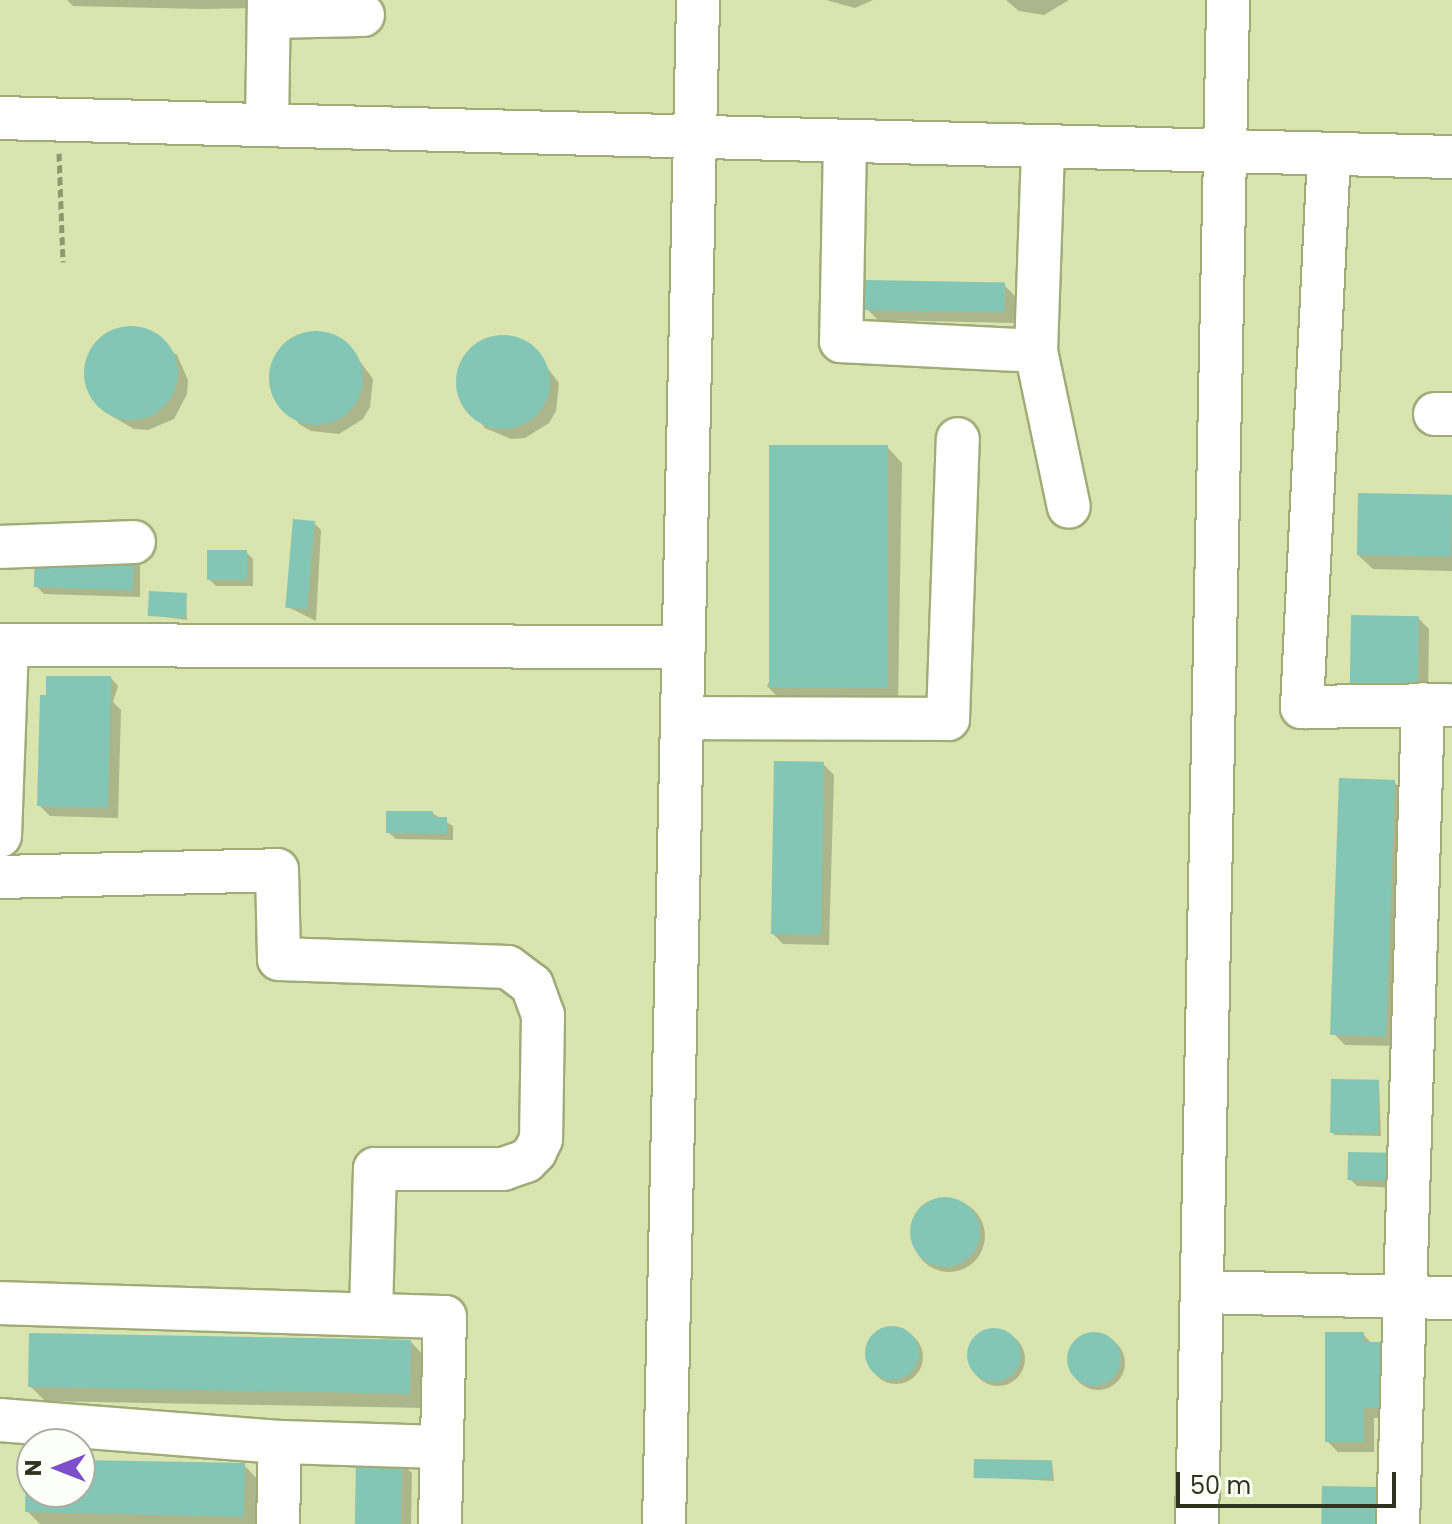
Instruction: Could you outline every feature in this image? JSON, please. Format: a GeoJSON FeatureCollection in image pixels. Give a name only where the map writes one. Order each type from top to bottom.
{"type":"FeatureCollection","features":[{"type":"Feature","properties":{"kind":"lane"},"geometry":{"type":"LineString","coordinates":[[664,1524],[698,0]]}},
{"type":"Feature","properties":{"kind":"lane"},"geometry":{"type":"LineString","coordinates":[[1197,1524],[1228,0]]}},
{"type":"Feature","properties":{"kind":"lane"},"geometry":{"type":"LineString","coordinates":[[267,125],[269,8],[363,15]]}},
{"type":"Feature","properties":{"kind":"lane"},"geometry":{"type":"LineString","coordinates":[[0,118],[695,135],[1224,154],[1452,157]]}},
{"type":"Feature","properties":{"kind":"lane"},"geometry":{"type":"LineString","coordinates":[[845,141],[841,341],[1036,351]]}},
{"type":"Feature","properties":{"kind":"lane"},"geometry":{"type":"LineString","coordinates":[[1043,147],[1036,351],[1069,507]]}},
{"type":"Feature","properties":{"kind":"lane"},"geometry":{"type":"LineString","coordinates":[[1329,155],[1302,707],[1437,705],[1403,1297],[1398,1524]]}},
{"type":"Feature","properties":{"kind":"lane"},"geometry":{"type":"LineString","coordinates":[[682,718],[948,719],[958,439]]}},
{"type":"Feature","properties":{"kind":"lane"},"geometry":{"type":"LineString","coordinates":[[0,547],[134,542]]}},
{"type":"Feature","properties":{"kind":"lane"},"geometry":{"type":"LineString","coordinates":[[0,836],[4,645],[684,647]]}},
{"type":"Feature","properties":{"kind":"lane"},"geometry":{"type":"LineString","coordinates":[[0,877],[277,870],[279,959],[508,967],[532,985],[543,1015],[541,1139],[535,1152],[526,1161],[503,1169],[375,1169],[371,1314]]}},
{"type":"Feature","properties":{"kind":"lane"},"geometry":{"type":"LineString","coordinates":[[1202,1292],[1452,1298]]}},
{"type":"Feature","properties":{"kind":"lane"},"geometry":{"type":"LineString","coordinates":[[0,1303],[445,1317],[440,1524]]}},
{"type":"Feature","properties":{"kind":"lane"},"geometry":{"type":"LineString","coordinates":[[0,1420],[280,1442],[442,1447]]}},
{"type":"Feature","properties":{"kind":"lane"},"geometry":{"type":"LineString","coordinates":[[278,1524],[280,1442]]}},
{"type":"Feature","properties":{"kind":"path"},"geometry":{"type":"LineString","coordinates":[[58,120],[63,262]]}},
{"type":"Feature","properties":{"kind":"building"},"geometry":{"type":"Polygon","coordinates":[[[865,280],[1005,282],[1004,312],[864,310],[865,280]]]}},
{"type":"Feature","properties":{"kind":"building"},"geometry":{"type":"Polygon","coordinates":[[[131,326],[149,330],[164,340],[174,355],[178,373],[174,391],[164,406],[149,416],[131,420],[113,416],[98,406],[88,391],[84,373],[88,355],[98,340],[113,330],[131,326]]]}},
{"type":"Feature","properties":{"kind":"building"},"geometry":{"type":"Polygon","coordinates":[[[316,331],[334,335],[349,345],[359,360],[363,378],[359,396],[349,411],[334,421],[316,425],[298,421],[283,411],[273,396],[269,378],[273,360],[283,345],[298,335],[316,331]]]}},
{"type":"Feature","properties":{"kind":"building"},"geometry":{"type":"Polygon","coordinates":[[[503,335],[521,339],[536,349],[546,364],[550,382],[546,400],[536,415],[521,425],[503,429],[485,425],[470,415],[460,400],[456,382],[460,364],[470,349],[485,339],[503,335]]]}},
{"type":"Feature","properties":{"kind":"building"},"geometry":{"type":"Polygon","coordinates":[[[769,445],[888,445],[888,687],[769,687],[769,445]]]}},
{"type":"Feature","properties":{"kind":"building"},"geometry":{"type":"Polygon","coordinates":[[[1358,493],[1452,495],[1451,557],[1357,555],[1358,493]]]}},
{"type":"Feature","properties":{"kind":"building"},"geometry":{"type":"Polygon","coordinates":[[[293,519],[315,521],[307,610],[285,608],[293,519]]]}},
{"type":"Feature","properties":{"kind":"building"},"geometry":{"type":"Polygon","coordinates":[[[207,550],[247,550],[247,580],[207,580],[207,550]]]}},
{"type":"Feature","properties":{"kind":"building"},"geometry":{"type":"Polygon","coordinates":[[[35,551],[134,554],[133,590],[34,587],[35,551]]]}},
{"type":"Feature","properties":{"kind":"building"},"geometry":{"type":"Polygon","coordinates":[[[149,591],[187,593],[186,618],[148,616],[149,591]]]}},
{"type":"Feature","properties":{"kind":"building"},"geometry":{"type":"Polygon","coordinates":[[[1351,615],[1419,616],[1418,689],[1350,688],[1351,615]]]}},
{"type":"Feature","properties":{"kind":"building"},"geometry":{"type":"Polygon","coordinates":[[[46,676],[111,676],[108,808],[37,806],[40,695],[46,695],[46,676]]]}},
{"type":"Feature","properties":{"kind":"building"},"geometry":{"type":"Polygon","coordinates":[[[774,761],[824,762],[821,935],[771,934],[774,761]]]}},
{"type":"Feature","properties":{"kind":"building"},"geometry":{"type":"Polygon","coordinates":[[[1339,778],[1395,780],[1386,1037],[1330,1035],[1339,778]]]}},
{"type":"Feature","properties":{"kind":"building"},"geometry":{"type":"Polygon","coordinates":[[[386,811],[433,811],[433,817],[447,817],[447,834],[386,833],[386,811]]]}},
{"type":"Feature","properties":{"kind":"building"},"geometry":{"type":"Polygon","coordinates":[[[1331,1079],[1379,1080],[1378,1134],[1330,1133],[1331,1079]]]}},
{"type":"Feature","properties":{"kind":"building"},"geometry":{"type":"Polygon","coordinates":[[[1348,1152],[1390,1153],[1390,1181],[1348,1180],[1348,1152]]]}},
{"type":"Feature","properties":{"kind":"building"},"geometry":{"type":"Polygon","coordinates":[[[938,1197],[952,1197],[974,1212],[980,1232],[978,1245],[970,1257],[952,1267],[938,1267],[916,1252],[910,1239],[910,1225],[925,1203],[938,1197]]]}},
{"type":"Feature","properties":{"kind":"building"},"geometry":{"type":"Polygon","coordinates":[[[892,1326],[911,1334],[919,1353],[911,1372],[892,1380],[873,1372],[865,1353],[873,1334],[892,1326]]]}},
{"type":"Feature","properties":{"kind":"building"},"geometry":{"type":"Polygon","coordinates":[[[994,1328],[1013,1336],[1021,1355],[1013,1374],[994,1382],[975,1374],[967,1355],[975,1336],[994,1328]]]}},
{"type":"Feature","properties":{"kind":"building"},"geometry":{"type":"Polygon","coordinates":[[[1094,1332],[1113,1340],[1121,1359],[1113,1378],[1094,1386],[1075,1378],[1067,1359],[1075,1340],[1094,1332]]]}},
{"type":"Feature","properties":{"kind":"building"},"geometry":{"type":"Polygon","coordinates":[[[1325,1332],[1364,1332],[1364,1342],[1383,1342],[1383,1408],[1364,1408],[1364,1442],[1325,1442],[1325,1332]]]}},
{"type":"Feature","properties":{"kind":"building"},"geometry":{"type":"Polygon","coordinates":[[[29,1333],[411,1340],[410,1394],[28,1387],[29,1333]]]}},
{"type":"Feature","properties":{"kind":"building"},"geometry":{"type":"Polygon","coordinates":[[[356,1459],[402,1460],[401,1524],[355,1524],[356,1459]]]}},
{"type":"Feature","properties":{"kind":"building"},"geometry":{"type":"Polygon","coordinates":[[[974,1459],[1052,1460],[1052,1479],[974,1478],[974,1459]]]}},
{"type":"Feature","properties":{"kind":"building"},"geometry":{"type":"Polygon","coordinates":[[[96,1460],[245,1463],[244,1517],[25,1512],[25,1508],[96,1508],[96,1460]]]}},
{"type":"Feature","properties":{"kind":"building"},"geometry":{"type":"Polygon","coordinates":[[[1322,1486],[1379,1487],[1378,1524],[1321,1524],[1322,1486]]]}}]}
